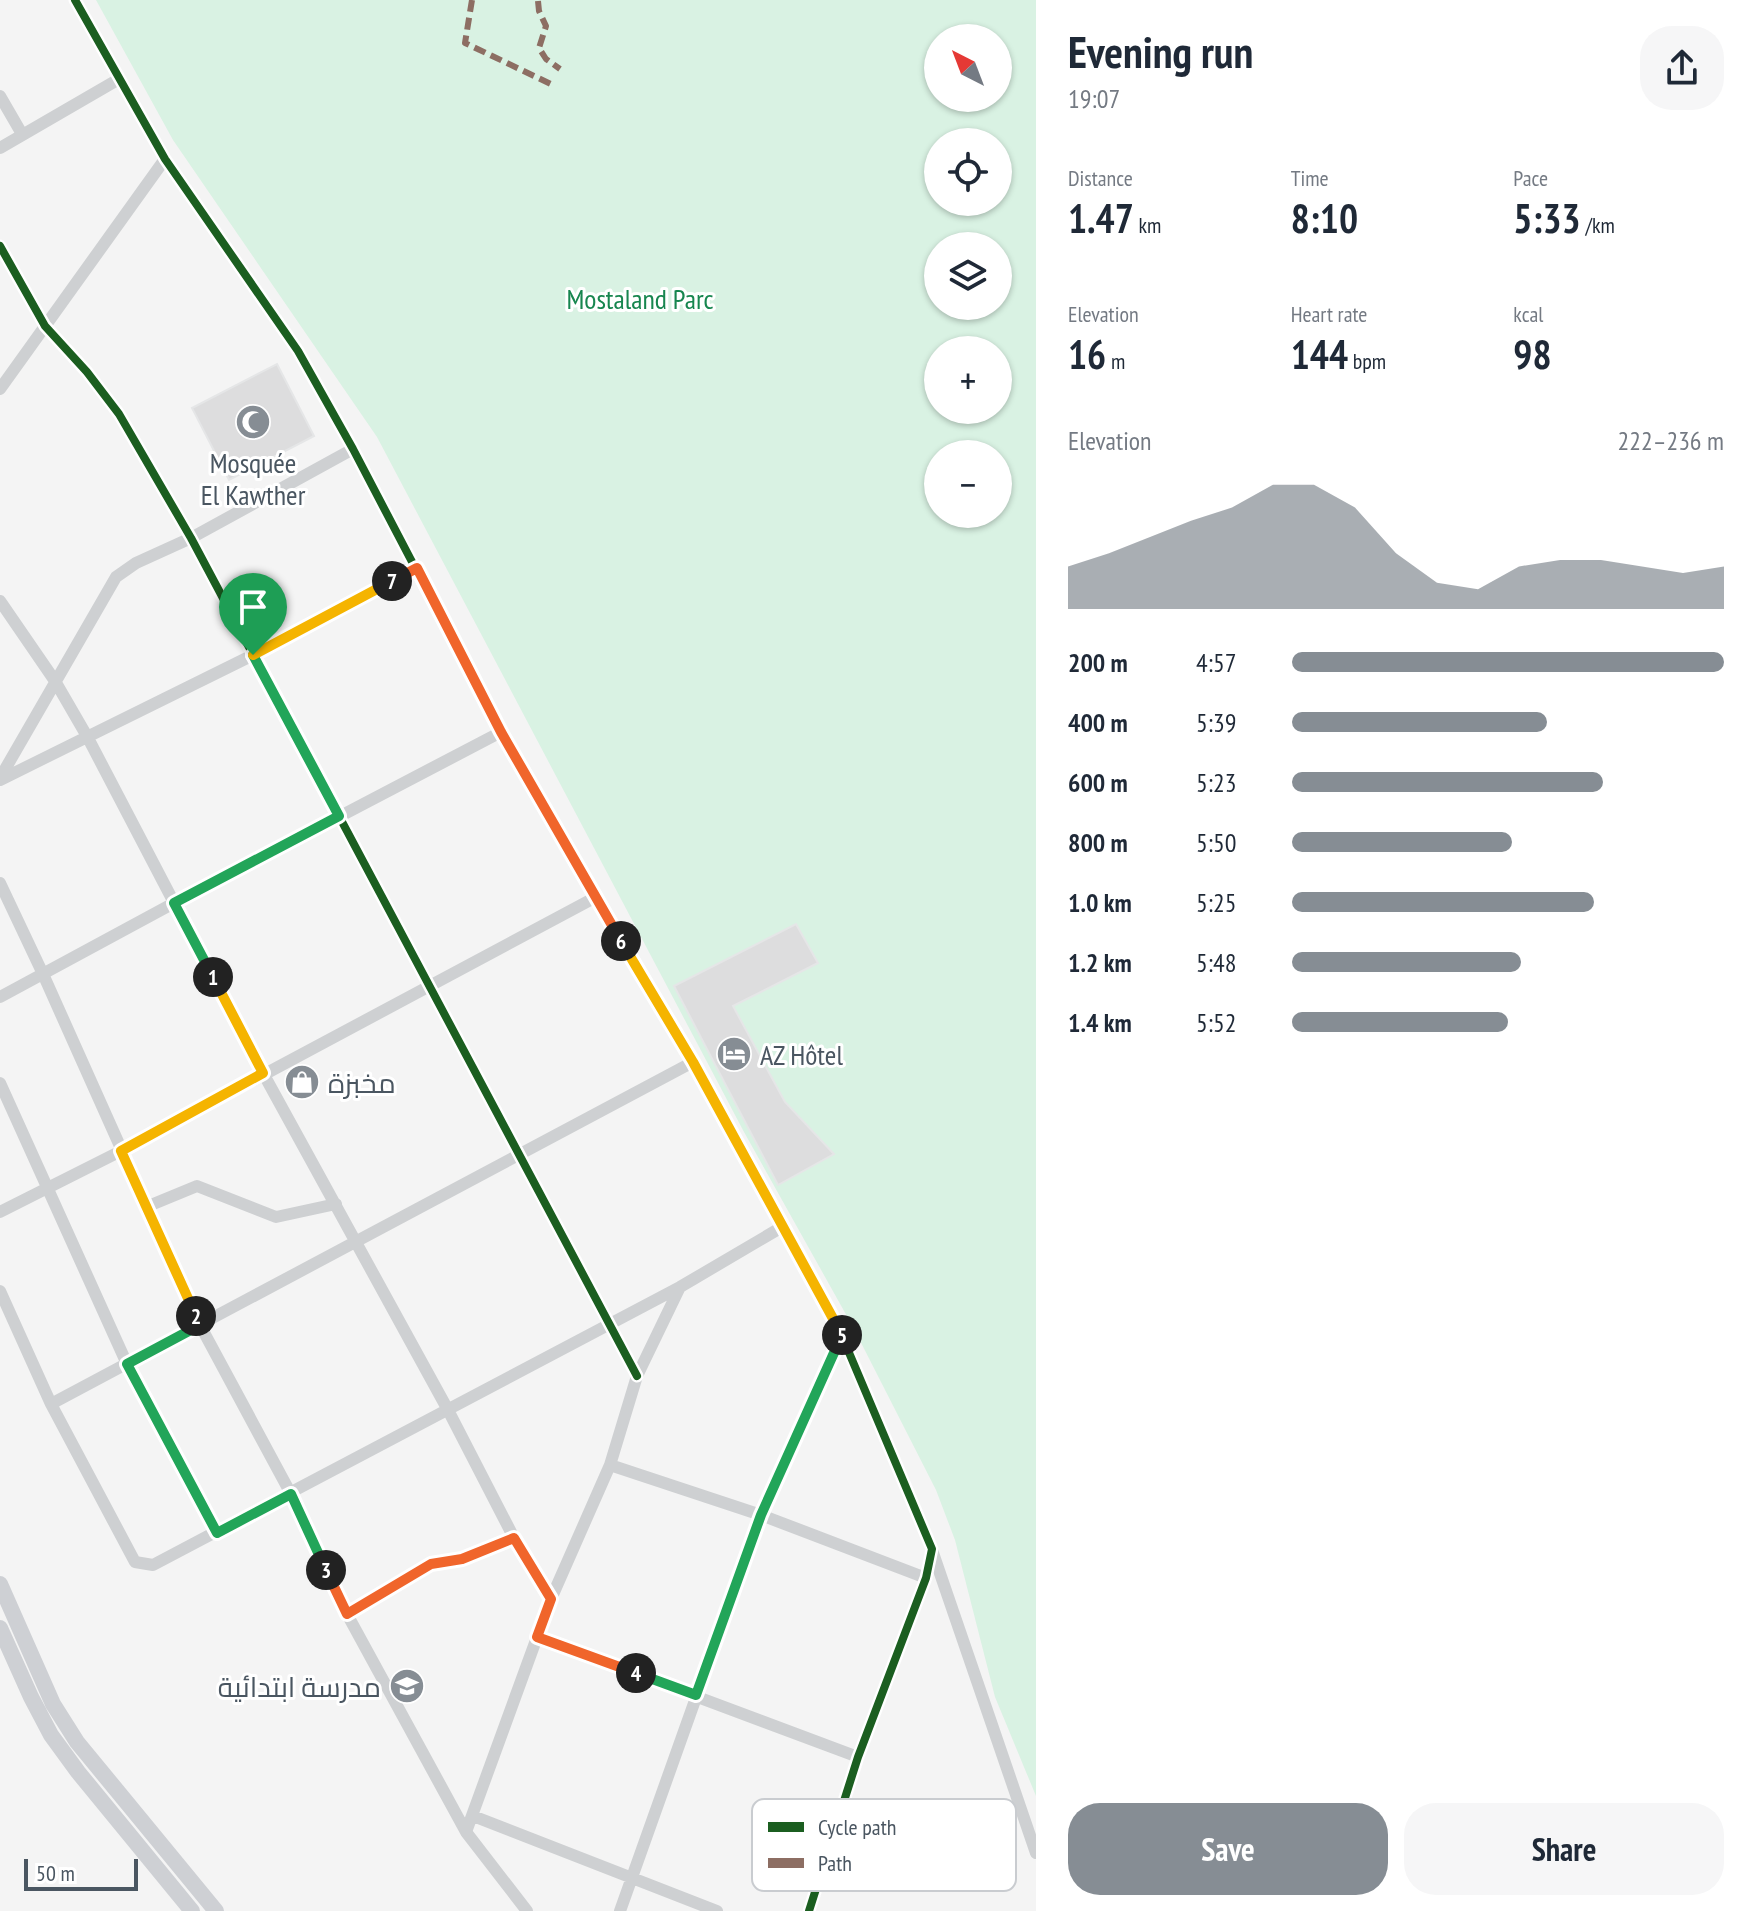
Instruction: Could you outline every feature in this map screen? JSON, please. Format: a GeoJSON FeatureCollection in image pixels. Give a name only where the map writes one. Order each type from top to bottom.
{"type":"FeatureCollection","features":[{"type":"Feature","properties":{"kind":"street"},"geometry":{"type":"LineString","coordinates":[[75,0],[165,159],[298,351],[417,568],[501,732],[693,1062],[842,1336],[932,1549],[1036,1853]]}},
{"type":"Feature","properties":{"kind":"street"},"geometry":{"type":"LineString","coordinates":[[0,148],[119,79]]}},
{"type":"Feature","properties":{"kind":"street"},"geometry":{"type":"LineString","coordinates":[[0,96],[22,134]]}},
{"type":"Feature","properties":{"kind":"street"},"geometry":{"type":"LineString","coordinates":[[0,389],[165,159]]}},
{"type":"Feature","properties":{"kind":"street"},"geometry":{"type":"LineString","coordinates":[[0,246],[45,326],[87,372],[119,414],[191,538],[637,1376]]}},
{"type":"Feature","properties":{"kind":"street"},"geometry":{"type":"LineString","coordinates":[[0,779],[116,577],[136,563],[191,538],[353,449]]}},
{"type":"Feature","properties":{"kind":"street"},"geometry":{"type":"LineString","coordinates":[[0,779],[253,655],[417,568]]}},
{"type":"Feature","properties":{"kind":"street"},"geometry":{"type":"LineString","coordinates":[[0,601],[55,681],[88,738],[263,1073],[448,1410],[514,1538],[551,1599]]}},
{"type":"Feature","properties":{"kind":"street"},"geometry":{"type":"LineString","coordinates":[[0,997],[501,732]]}},
{"type":"Feature","properties":{"kind":"street"},"geometry":{"type":"LineString","coordinates":[[0,883],[200,1325],[291,1494],[347,1614],[466,1832],[527,1911]]}},
{"type":"Feature","properties":{"kind":"street"},"geometry":{"type":"LineString","coordinates":[[0,1212],[121,1151],[596,897]]}},
{"type":"Feature","properties":{"kind":"street"},"geometry":{"type":"LineString","coordinates":[[51,1404],[693,1062]]}},
{"type":"Feature","properties":{"kind":"street"},"geometry":{"type":"LineString","coordinates":[[0,1083],[127,1364],[217,1533]]}},
{"type":"Feature","properties":{"kind":"street"},"geometry":{"type":"LineString","coordinates":[[146,1207],[197,1186],[276,1217],[336,1204]]}},
{"type":"Feature","properties":{"kind":"street"},"geometry":{"type":"LineString","coordinates":[[0,1291],[51,1404],[135,1562],[153,1565],[680,1287],[782,1227]]}},
{"type":"Feature","properties":{"kind":"street"},"geometry":{"type":"LineString","coordinates":[[466,1832],[551,1599],[610,1465],[637,1376],[680,1287]]}},
{"type":"Feature","properties":{"kind":"street"},"geometry":{"type":"LineString","coordinates":[[620,1911],[761,1515],[842,1336]]}},
{"type":"Feature","properties":{"kind":"street"},"geometry":{"type":"LineString","coordinates":[[610,1465],[761,1515],[926,1578]]}},
{"type":"Feature","properties":{"kind":"street"},"geometry":{"type":"LineString","coordinates":[[347,1614],[431,1564],[462,1559],[514,1538]]}},
{"type":"Feature","properties":{"kind":"street"},"geometry":{"type":"LineString","coordinates":[[845,1799],[926,1578],[932,1549]]}},
{"type":"Feature","properties":{"kind":"street"},"geometry":{"type":"LineString","coordinates":[[0,1584],[53,1704],[77,1742],[216,1911]]}},
{"type":"Feature","properties":{"kind":"street"},"geometry":{"type":"LineString","coordinates":[[0,1628],[51,1735],[192,1911]]}},
{"type":"Feature","properties":{"kind":"street"},"geometry":{"type":"LineString","coordinates":[[537,1637],[858,1757]]}},
{"type":"Feature","properties":{"kind":"street"},"geometry":{"type":"LineString","coordinates":[[473,1816],[717,1911]]}},
{"type":"Feature","properties":{"kind":"street"},"geometry":{"type":"LineString","coordinates":[[809,1911],[815,1891]]}},
{"type":"Feature","properties":{"kind":"green space","name":"Mostaland Parc"},"geometry":{"type":"Polygon","coordinates":[[[96,0],[1036,0],[1036,1796],[995,1697],[955,1540],[936,1490],[853,1327],[744,1132],[377,437],[173,140],[96,0]]]}},
{"type":"Feature","properties":{"kind":"building","name":"Mosquée El Kawther"},"geometry":{"type":"Polygon","coordinates":[[[277,364],[314,436],[229,480],[192,408],[277,364]]]}},
{"type":"Feature","properties":{"kind":"building","name":"AZ Hôtel"},"geometry":{"type":"Polygon","coordinates":[[[796,924],[818,963],[733,1006],[785,1102],[834,1154],[778,1185],[674,986],[796,924]]]}},
{"type":"Feature","properties":{"kind":"marked path"},"geometry":{"type":"LineString","coordinates":[[472,0],[465,43],[553,85]]}},
{"type":"Feature","properties":{"kind":"marked path"},"geometry":{"type":"LineString","coordinates":[[538,1],[546,26],[539,48],[546,59],[560,69]]}},
{"type":"Feature","properties":{"kind":"cycle path"},"geometry":{"type":"LineString","coordinates":[[75,0],[165,159],[298,351],[353,449],[501,732],[693,1062],[842,1336],[932,1549],[926,1578],[845,1799]]}},
{"type":"Feature","properties":{"kind":"cycle path"},"geometry":{"type":"LineString","coordinates":[[0,246],[45,326],[87,372],[119,414],[191,538],[637,1376]]}},
{"type":"Feature","properties":{"kind":"cycle path"},"geometry":{"type":"LineString","coordinates":[[809,1911],[815,1891]]}},
{"type":"Feature","properties":{"kind":"place","name":"Mosquée El Kawther"},"geometry":{"type":"Point","coordinates":[253,422]}},
{"type":"Feature","properties":{"kind":"place","name":"AZ Hôtel"},"geometry":{"type":"Point","coordinates":[734,1054]}},
{"type":"Feature","properties":{"kind":"place","name":"مخبزة"},"geometry":{"type":"Point","coordinates":[302,1082]}},
{"type":"Feature","properties":{"kind":"place","name":"مدرسة ابتدائية"},"geometry":{"type":"Point","coordinates":[407,1686]}},
{"type":"Feature","properties":{"kind":"route"},"geometry":{"type":"LineString","coordinates":[[417,568],[501,732],[693,1062],[842,1336],[761,1515],[696,1695],[537,1637],[551,1599],[514,1538],[462,1559],[431,1564],[347,1614],[291,1494],[217,1533],[127,1364],[200,1325],[121,1151],[263,1073],[174,903],[339,816],[253,655],[417,568]]}}]}
